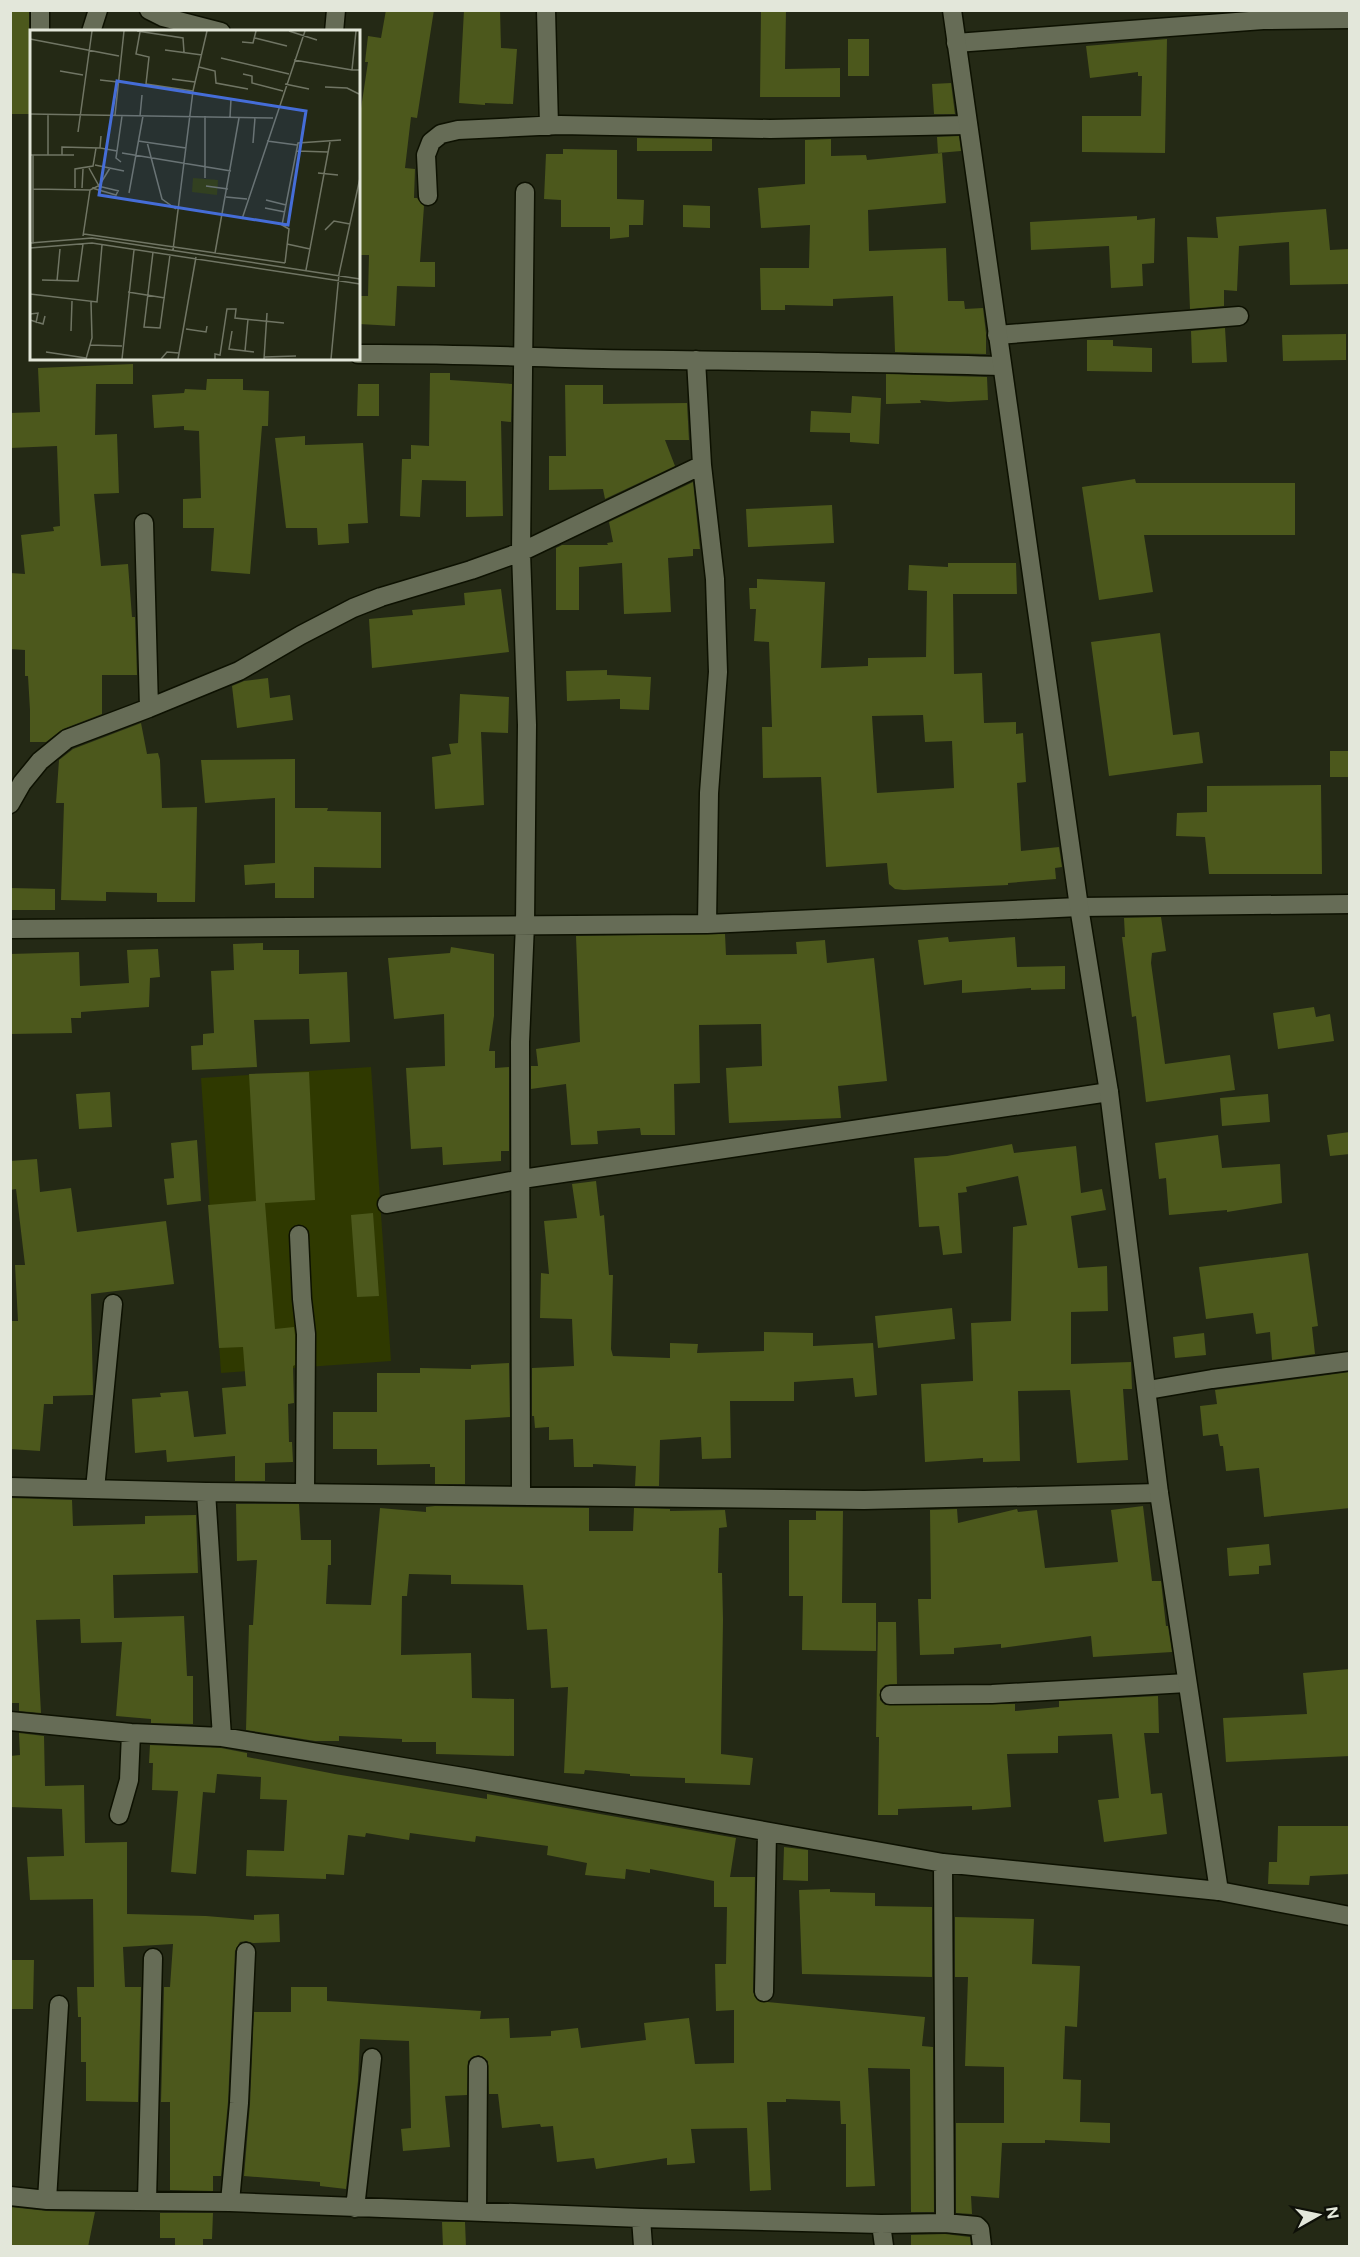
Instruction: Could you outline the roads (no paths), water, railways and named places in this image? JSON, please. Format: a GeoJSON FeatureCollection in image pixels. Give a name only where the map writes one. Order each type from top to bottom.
{"type":"FeatureCollection","features":[{"type":"Feature","properties":{"kind":"street"},"geometry":{"type":"LineString","coordinates":[[40,10],[40,30]]}},
{"type":"Feature","properties":{"kind":"street"},"geometry":{"type":"LineString","coordinates":[[92,30],[98,10]]}},
{"type":"Feature","properties":{"kind":"street"},"geometry":{"type":"LineString","coordinates":[[149,10],[163,17],[213,30]]}},
{"type":"Feature","properties":{"kind":"street"},"geometry":{"type":"LineString","coordinates":[[334,30],[336,10]]}},
{"type":"Feature","properties":{"kind":"street"},"geometry":{"type":"LineString","coordinates":[[546,10],[549,126]]}},
{"type":"Feature","properties":{"kind":"street"},"geometry":{"type":"LineString","coordinates":[[952,10],[1079,907],[1109,1092],[1160,1493],[1219,1891]]}},
{"type":"Feature","properties":{"kind":"street"},"geometry":{"type":"LineString","coordinates":[[956,43],[1347,16]]}},
{"type":"Feature","properties":{"kind":"street"},"geometry":{"type":"LineString","coordinates":[[428,196],[426,155],[431,142],[441,134],[458,130],[549,126],[770,129],[968,125]]}},
{"type":"Feature","properties":{"kind":"street"},"geometry":{"type":"LineString","coordinates":[[521,1495],[520,1042],[525,924],[527,725],[521,552],[525,192]]}},
{"type":"Feature","properties":{"kind":"street"},"geometry":{"type":"LineString","coordinates":[[998,335],[1239,316]]}},
{"type":"Feature","properties":{"kind":"street"},"geometry":{"type":"LineString","coordinates":[[360,354],[426,353],[523,357],[1002,366]]}},
{"type":"Feature","properties":{"kind":"street"},"geometry":{"type":"LineString","coordinates":[[696,360],[702,465],[715,579],[718,672],[709,793],[707,924]]}},
{"type":"Feature","properties":{"kind":"street"},"geometry":{"type":"LineString","coordinates":[[10,804],[22,783],[40,761],[67,739],[239,671],[353,608],[521,552],[702,465]]}},
{"type":"Feature","properties":{"kind":"street"},"geometry":{"type":"LineString","coordinates":[[144,523],[149,708]]}},
{"type":"Feature","properties":{"kind":"street"},"geometry":{"type":"LineString","coordinates":[[10,929],[707,924],[1079,907],[1350,904]]}},
{"type":"Feature","properties":{"kind":"street"},"geometry":{"type":"LineString","coordinates":[[387,1204],[522,1179],[1109,1092]]}},
{"type":"Feature","properties":{"kind":"street"},"geometry":{"type":"LineString","coordinates":[[299,1235],[306,1334],[305,1491]]}},
{"type":"Feature","properties":{"kind":"street"},"geometry":{"type":"LineString","coordinates":[[95,1489],[113,1305]]}},
{"type":"Feature","properties":{"kind":"street"},"geometry":{"type":"LineString","coordinates":[[1148,1390],[1350,1361]]}},
{"type":"Feature","properties":{"kind":"street"},"geometry":{"type":"LineString","coordinates":[[10,1487],[206,1492],[305,1491],[864,1500],[1160,1493]]}},
{"type":"Feature","properties":{"kind":"street"},"geometry":{"type":"LineString","coordinates":[[206,1492],[222,1737]]}},
{"type":"Feature","properties":{"kind":"street"},"geometry":{"type":"LineString","coordinates":[[890,1695],[992,1694],[1187,1683]]}},
{"type":"Feature","properties":{"kind":"street"},"geometry":{"type":"LineString","coordinates":[[10,1721],[131,1733],[222,1737],[470,1778],[943,1863],[1219,1891],[1350,1916]]}},
{"type":"Feature","properties":{"kind":"street"},"geometry":{"type":"LineString","coordinates":[[120,1815],[129,1780],[131,1733]]}},
{"type":"Feature","properties":{"kind":"street"},"geometry":{"type":"LineString","coordinates":[[765,1992],[767,1833]]}},
{"type":"Feature","properties":{"kind":"street"},"geometry":{"type":"LineString","coordinates":[[943,1863],[945,2223]]}},
{"type":"Feature","properties":{"kind":"street"},"geometry":{"type":"LineString","coordinates":[[230,2202],[239,2103],[246,1952]]}},
{"type":"Feature","properties":{"kind":"street"},"geometry":{"type":"LineString","coordinates":[[147,2201],[153,1958]]}},
{"type":"Feature","properties":{"kind":"street"},"geometry":{"type":"LineString","coordinates":[[47,2200],[59,2005]]}},
{"type":"Feature","properties":{"kind":"street"},"geometry":{"type":"LineString","coordinates":[[355,2208],[372,2058]]}},
{"type":"Feature","properties":{"kind":"street"},"geometry":{"type":"LineString","coordinates":[[477,2212],[478,2066]]}},
{"type":"Feature","properties":{"kind":"street"},"geometry":{"type":"LineString","coordinates":[[10,2196],[47,2200],[230,2202],[641,2218],[881,2224],[945,2223],[977,2226],[980,2229],[982,2247]]}},
{"type":"Feature","properties":{"kind":"street"},"geometry":{"type":"LineString","coordinates":[[641,2218],[643,2247]]}},
{"type":"Feature","properties":{"kind":"street"},"geometry":{"type":"LineString","coordinates":[[881,2224],[884,2247]]}}]}
